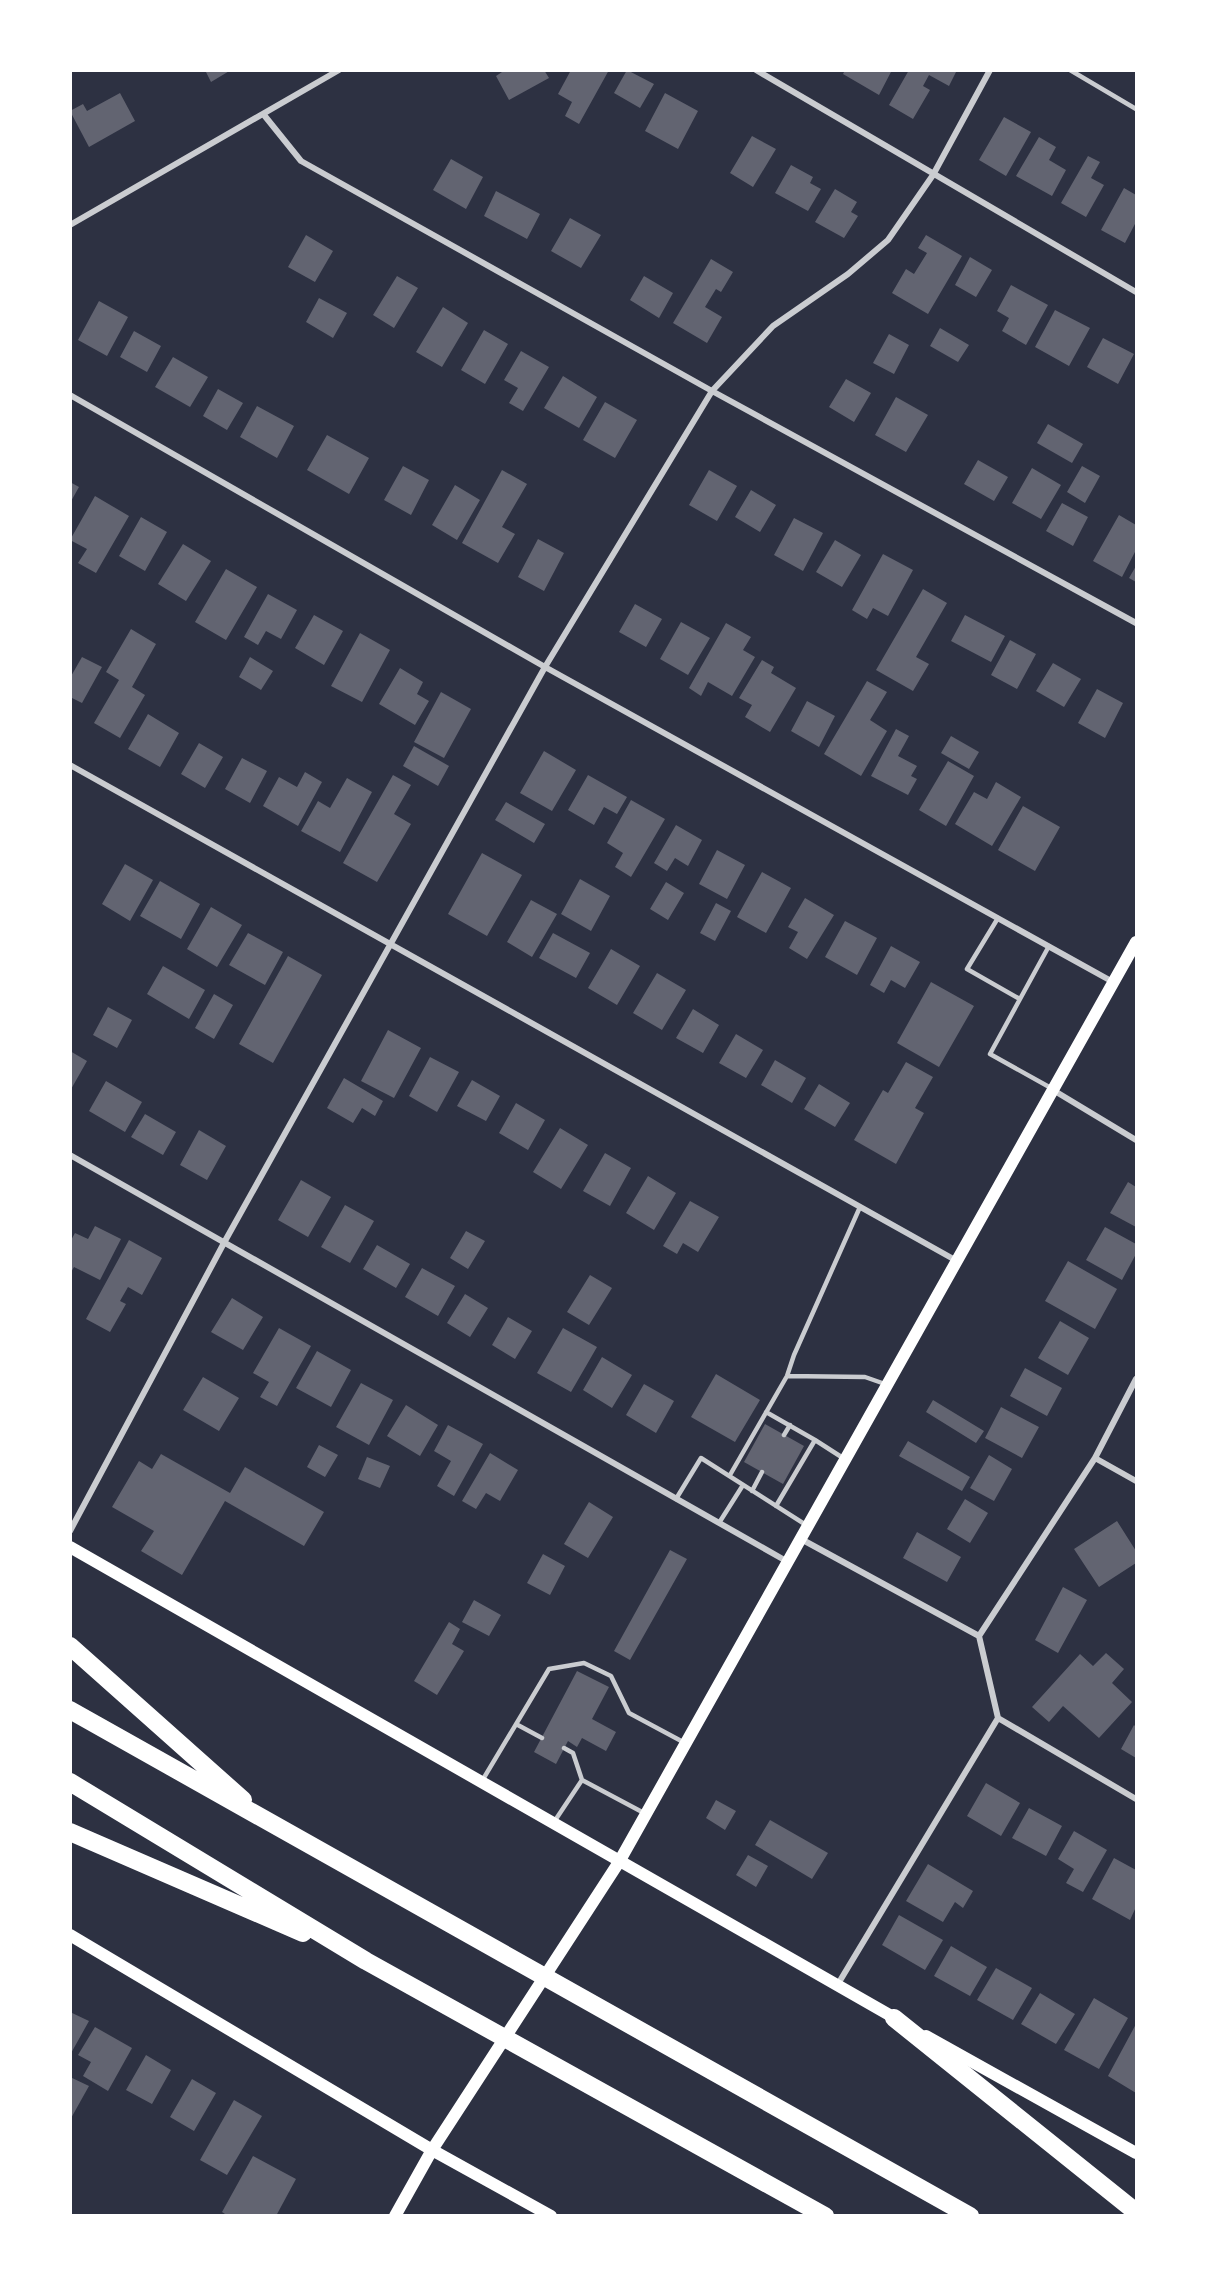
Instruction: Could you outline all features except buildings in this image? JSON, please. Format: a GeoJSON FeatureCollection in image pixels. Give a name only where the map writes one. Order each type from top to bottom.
{"type":"FeatureCollection","features":[{"type":"Feature","properties":{"kind":"highway"},"geometry":{"type":"LineString","coordinates":[[70,1646],[269,1823]]}},
{"type":"Feature","properties":{"kind":"highway"},"geometry":{"type":"LineString","coordinates":[[70,1710],[970,2216]]}},
{"type":"Feature","properties":{"kind":"highway"},"geometry":{"type":"LineString","coordinates":[[70,1782],[366,1961],[825,2216]]}},
{"type":"Feature","properties":{"kind":"highway"},"geometry":{"type":"LineString","coordinates":[[70,1832],[366,1961]]}},
{"type":"Feature","properties":{"kind":"highway"},"geometry":{"type":"LineString","coordinates":[[894,2018],[1137,2212]]}},
{"type":"Feature","properties":{"kind":"main road"},"geometry":{"type":"LineString","coordinates":[[395,2216],[432,2150],[619,1862],[1137,942]]}},
{"type":"Feature","properties":{"kind":"main road"},"geometry":{"type":"LineString","coordinates":[[70,1547],[552,1824],[1137,2153]]}},
{"type":"Feature","properties":{"kind":"main road"},"geometry":{"type":"LineString","coordinates":[[70,1935],[432,2150],[551,2216]]}},
{"type":"Feature","properties":{"kind":"street"},"geometry":{"type":"LineString","coordinates":[[70,225],[339,70]]}},
{"type":"Feature","properties":{"kind":"street"},"geometry":{"type":"LineString","coordinates":[[756,70],[1137,292]]}},
{"type":"Feature","properties":{"kind":"street"},"geometry":{"type":"LineString","coordinates":[[70,1531],[225,1241],[545,667],[712,391],[773,326],[848,274],[888,240],[933,175],[990,70]]}},
{"type":"Feature","properties":{"kind":"street"},"geometry":{"type":"LineString","coordinates":[[264,115],[301,161],[712,391],[1137,623]]}},
{"type":"Feature","properties":{"kind":"street"},"geometry":{"type":"LineString","coordinates":[[70,395],[545,667],[1114,982]]}},
{"type":"Feature","properties":{"kind":"street"},"geometry":{"type":"LineString","coordinates":[[70,765],[957,1261]]}},
{"type":"Feature","properties":{"kind":"street"},"geometry":{"type":"LineString","coordinates":[[1053,1090],[1137,1140]]}},
{"type":"Feature","properties":{"kind":"street"},"geometry":{"type":"LineString","coordinates":[[70,1155],[788,1562]]}},
{"type":"Feature","properties":{"kind":"street"},"geometry":{"type":"LineString","coordinates":[[838,1984],[998,1718],[979,1636],[1095,1458],[1137,1379]]}},
{"type":"Feature","properties":{"kind":"street"},"geometry":{"type":"LineString","coordinates":[[1095,1458],[1137,1481]]}},
{"type":"Feature","properties":{"kind":"street"},"geometry":{"type":"LineString","coordinates":[[801,1539],[979,1636]]}},
{"type":"Feature","properties":{"kind":"street"},"geometry":{"type":"LineString","coordinates":[[998,1718],[1137,1799]]}},
{"type":"Feature","properties":{"kind":"lane"},"geometry":{"type":"LineString","coordinates":[[1070,70],[1137,109]]}},
{"type":"Feature","properties":{"kind":"lane"},"geometry":{"type":"LineString","coordinates":[[998,918],[967,969],[1018,998]]}},
{"type":"Feature","properties":{"kind":"lane"},"geometry":{"type":"LineString","coordinates":[[1049,946],[1018,998],[990,1054],[1053,1090]]}},
{"type":"Feature","properties":{"kind":"lane"},"geometry":{"type":"LineString","coordinates":[[730,1475],[787,1376],[794,1355],[860,1207]]}},
{"type":"Feature","properties":{"kind":"lane"},"geometry":{"type":"LineString","coordinates":[[787,1376],[865,1377],[887,1385]]}},
{"type":"Feature","properties":{"kind":"lane"},"geometry":{"type":"LineString","coordinates":[[766,1412],[847,1460]]}},
{"type":"Feature","properties":{"kind":"lane"},"geometry":{"type":"LineString","coordinates":[[784,1435],[790,1425]]}},
{"type":"Feature","properties":{"kind":"lane"},"geometry":{"type":"LineString","coordinates":[[776,1506],[815,1440]]}},
{"type":"Feature","properties":{"kind":"lane"},"geometry":{"type":"LineString","coordinates":[[676,1499],[701,1458],[808,1527]]}},
{"type":"Feature","properties":{"kind":"lane"},"geometry":{"type":"LineString","coordinates":[[752,1491],[762,1472]]}},
{"type":"Feature","properties":{"kind":"lane"},"geometry":{"type":"LineString","coordinates":[[720,1523],[743,1485]]}},
{"type":"Feature","properties":{"kind":"lane"},"geometry":{"type":"LineString","coordinates":[[481,1783],[549,1669],[584,1663],[610,1676],[629,1713],[686,1743]]}},
{"type":"Feature","properties":{"kind":"lane"},"geometry":{"type":"LineString","coordinates":[[516,1724],[542,1738]]}},
{"type":"Feature","properties":{"kind":"lane"},"geometry":{"type":"LineString","coordinates":[[564,1748],[573,1753],[582,1780],[646,1814]]}},
{"type":"Feature","properties":{"kind":"lane"},"geometry":{"type":"LineString","coordinates":[[552,1824],[582,1780]]}}]}
